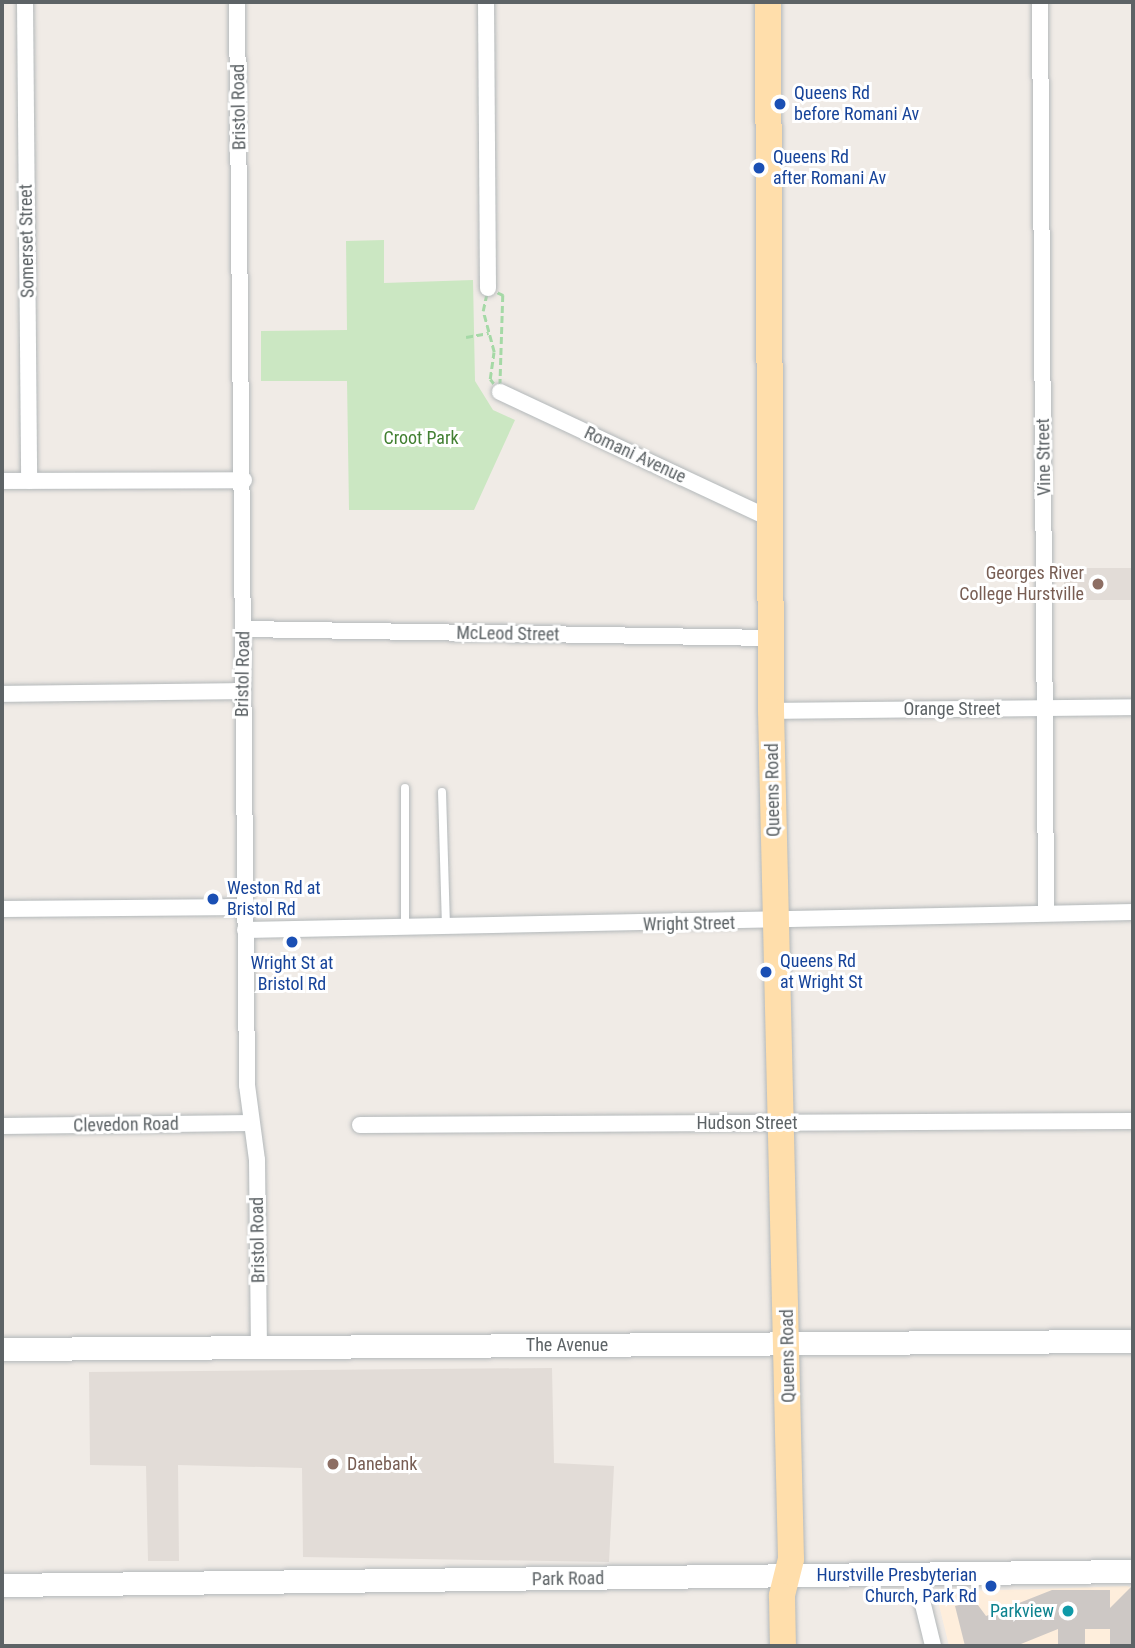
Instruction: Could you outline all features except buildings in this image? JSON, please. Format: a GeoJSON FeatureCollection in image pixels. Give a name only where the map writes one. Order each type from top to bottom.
{"type":"FeatureCollection","features":[{"type":"Feature","properties":{"kind":"main road","name":"Queens Road"},"geometry":{"type":"LineString","coordinates":[[768,2],[771,711],[788,1344],[790,1577],[798,1597],[799,1646]]}},
{"type":"Feature","properties":{"kind":"main road","name":"Queens Road"},"geometry":{"type":"LineString","coordinates":[[783,1646],[782,1596],[790,1577]]}},
{"type":"Feature","properties":{"kind":"street","name":"Somerset Street"},"geometry":{"type":"LineString","coordinates":[[24,2],[29,481]]}},
{"type":"Feature","properties":{"kind":"street","name":"Bristol Road"},"geometry":{"type":"LineString","coordinates":[[237,2],[244,480],[242,691],[245,930],[259,1346]]}},
{"type":"Feature","properties":{"kind":"street"},"geometry":{"type":"LineString","coordinates":[[486,2],[488,288]]}},
{"type":"Feature","properties":{"kind":"street","name":"Vine Street"},"geometry":{"type":"LineString","coordinates":[[1040,2],[1046,912]]}},
{"type":"Feature","properties":{"kind":"street","name":"Romani Avenue"},"geometry":{"type":"LineString","coordinates":[[500,392],[771,519]]}},
{"type":"Feature","properties":{"kind":"street"},"geometry":{"type":"LineString","coordinates":[[2,481],[244,480]]}},
{"type":"Feature","properties":{"kind":"street","name":"McLeod Street"},"geometry":{"type":"LineString","coordinates":[[244,629],[771,638]]}},
{"type":"Feature","properties":{"kind":"street"},"geometry":{"type":"LineString","coordinates":[[2,694],[242,691]]}},
{"type":"Feature","properties":{"kind":"street","name":"Orange Street"},"geometry":{"type":"LineString","coordinates":[[771,711],[1133,707]]}},
{"type":"Feature","properties":{"kind":"street"},"geometry":{"type":"LineString","coordinates":[[2,909],[245,907]]}},
{"type":"Feature","properties":{"kind":"street","name":"Wright Street"},"geometry":{"type":"LineString","coordinates":[[245,930],[1133,912]]}},
{"type":"Feature","properties":{"kind":"street","name":"Hudson Street"},"geometry":{"type":"LineString","coordinates":[[360,1125],[1133,1121]]}},
{"type":"Feature","properties":{"kind":"street","name":"Clevedon Road"},"geometry":{"type":"LineString","coordinates":[[2,1126],[251,1123]]}},
{"type":"Feature","properties":{"kind":"street","name":"The Avenue"},"geometry":{"type":"LineString","coordinates":[[2,1349],[1133,1340]]}},
{"type":"Feature","properties":{"kind":"street","name":"Park Road"},"geometry":{"type":"LineString","coordinates":[[2,1585],[1133,1572]]}},
{"type":"Feature","properties":{"kind":"street"},"geometry":{"type":"LineString","coordinates":[[916,1576],[933,1646]]}},
{"type":"Feature","properties":{"kind":"lane"},"geometry":{"type":"LineString","coordinates":[[405,788],[405,928]]}},
{"type":"Feature","properties":{"kind":"lane"},"geometry":{"type":"LineString","coordinates":[[442,792],[446,927]]}},
{"type":"Feature","properties":{"kind":"path"},"geometry":{"type":"LineString","coordinates":[[488,288],[503,295],[500,392],[490,379],[489,332],[483,311],[488,288]]}},
{"type":"Feature","properties":{"kind":"path"},"geometry":{"type":"LineString","coordinates":[[466,337],[489,332]]}},
{"type":"Feature","properties":{"kind":"shaded area","name":"Georges River College Hurstville"},"geometry":{"type":"Polygon","coordinates":[[[1064,568],[1133,568],[1133,600],[1064,600],[1064,568]]]}},
{"type":"Feature","properties":{"kind":"shaded area","name":"Danebank"},"geometry":{"type":"Polygon","coordinates":[[[552,1368],[554,1463],[614,1466],[609,1562],[303,1557],[302,1468],[178,1465],[179,1561],[148,1561],[146,1466],[90,1465],[89,1372],[552,1368]]]}},
{"type":"Feature","properties":{"kind":"shaded area"},"geometry":{"type":"Polygon","coordinates":[[[1127,1586],[1133,1588],[1133,1646],[949,1646],[939,1605],[946,1592],[1127,1586]]]}},
{"type":"Feature","properties":{"kind":"green space","name":"Croot Park"},"geometry":{"type":"Polygon","coordinates":[[[384,240],[384,283],[473,280],[475,381],[493,410],[515,420],[474,510],[349,510],[347,381],[261,381],[261,331],[347,330],[346,241],[384,240]]]}},
{"type":"Feature","properties":{"kind":"place","name":"Queens Rd before Romani Av"},"geometry":{"type":"Point","coordinates":[780,104]}},
{"type":"Feature","properties":{"kind":"place","name":"Queens Rd after Romani Av"},"geometry":{"type":"Point","coordinates":[759,168]}},
{"type":"Feature","properties":{"kind":"place","name":"Georges River College Hurstville"},"geometry":{"type":"Point","coordinates":[1098,584]}},
{"type":"Feature","properties":{"kind":"place","name":"Weston Rd at Bristol Rd"},"geometry":{"type":"Point","coordinates":[213,899]}},
{"type":"Feature","properties":{"kind":"place","name":"Wright St at Bristol Rd"},"geometry":{"type":"Point","coordinates":[292,942]}},
{"type":"Feature","properties":{"kind":"place","name":"Queens Rd at Wright St"},"geometry":{"type":"Point","coordinates":[766,972]}},
{"type":"Feature","properties":{"kind":"place","name":"Danebank"},"geometry":{"type":"Point","coordinates":[333,1464]}},
{"type":"Feature","properties":{"kind":"place","name":"Hurstville Presbyterian Church, Park Rd"},"geometry":{"type":"Point","coordinates":[991,1586]}},
{"type":"Feature","properties":{"kind":"place","name":"Parkview"},"geometry":{"type":"Point","coordinates":[1068,1611]}}]}
